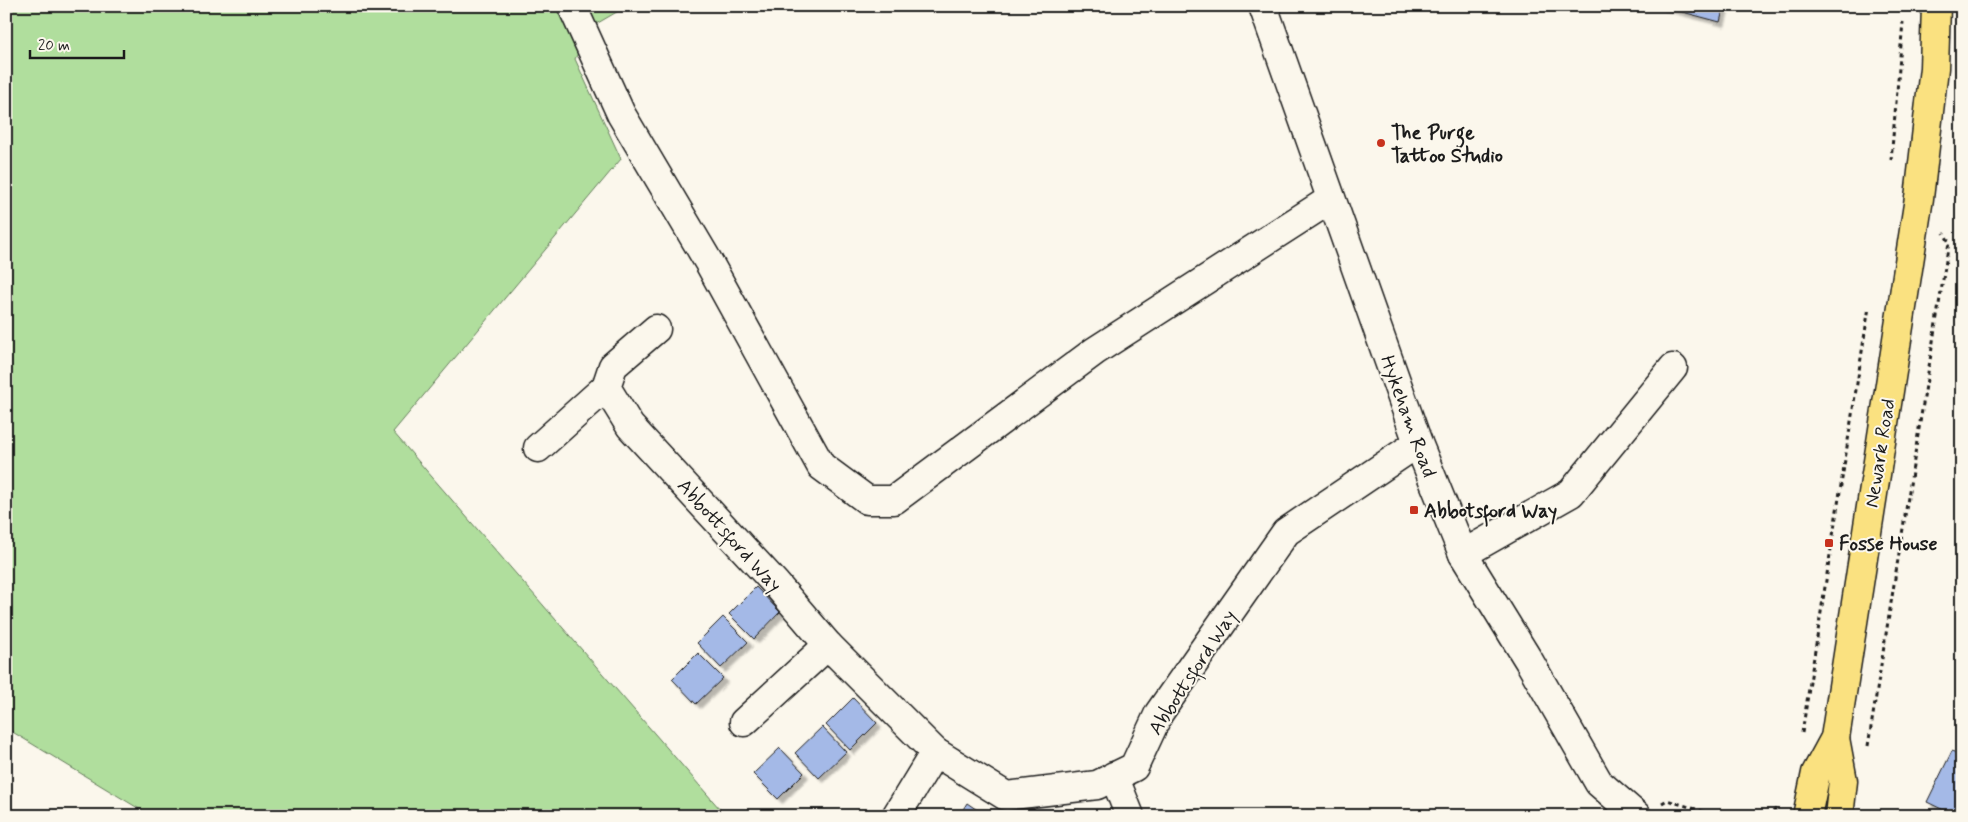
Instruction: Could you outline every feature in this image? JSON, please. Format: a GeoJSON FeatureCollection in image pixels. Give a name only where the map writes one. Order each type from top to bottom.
{"type":"FeatureCollection","features":[{"type":"Feature","properties":{"kind":"main road","name":"Newark Road"},"geometry":{"type":"LineString","coordinates":[[1808,813],[1816,774],[1835,738],[1919,198],[1934,68],[1936,6]]}},
{"type":"Feature","properties":{"kind":"main road","name":"Newark Road"},"geometry":{"type":"LineString","coordinates":[[1835,738],[1843,781],[1840,815]]}},
{"type":"Feature","properties":{"kind":"street"},"geometry":{"type":"LineString","coordinates":[[572,6],[621,114],[708,261],[821,466],[867,500],[894,500],[1096,351],[1331,199]]}},
{"type":"Feature","properties":{"kind":"street","name":"Hykeham Road"},"geometry":{"type":"LineString","coordinates":[[1263,6],[1418,443],[1463,554],[1529,661],[1599,783],[1637,816]]}},
{"type":"Feature","properties":{"kind":"street"},"geometry":{"type":"LineString","coordinates":[[538,448],[606,387],[613,366],[656,329]]}},
{"type":"Feature","properties":{"kind":"street"},"geometry":{"type":"LineString","coordinates":[[1463,554],[1571,493],[1672,368]]}},
{"type":"Feature","properties":{"kind":"street","name":"Abbottsford Way"},"geometry":{"type":"LineString","coordinates":[[606,387],[630,426],[776,584],[828,645],[935,752],[1006,796],[1097,785],[1134,767],[1159,714],[1286,532],[1418,443]]}},
{"type":"Feature","properties":{"kind":"street"},"geometry":{"type":"LineString","coordinates":[[744,722],[828,645]]}},
{"type":"Feature","properties":{"kind":"street"},"geometry":{"type":"LineString","coordinates":[[896,816],[935,752]]}},
{"type":"Feature","properties":{"kind":"street"},"geometry":{"type":"LineString","coordinates":[[1114,776],[1130,816]]}},
{"type":"Feature","properties":{"kind":"street"},"geometry":{"type":"LineString","coordinates":[[1808,813],[1840,815]]}},
{"type":"Feature","properties":{"kind":"path"},"geometry":{"type":"LineString","coordinates":[[1891,161],[1903,19]]}},
{"type":"Feature","properties":{"kind":"path"},"geometry":{"type":"LineString","coordinates":[[1868,747],[1950,242]]}},
{"type":"Feature","properties":{"kind":"path"},"geometry":{"type":"LineString","coordinates":[[1802,735],[1871,298]]}},
{"type":"Feature","properties":{"kind":"path"},"geometry":{"type":"LineString","coordinates":[[1667,800],[1718,816]]}},
{"type":"Feature","properties":{"kind":"path"},"geometry":{"type":"LineString","coordinates":[[1766,816],[1772,814],[1779,807]]}},
{"type":"Feature","properties":{"kind":"green space"},"geometry":{"type":"Polygon","coordinates":[[[6,6],[627,6],[591,27],[575,59],[621,159],[393,432],[726,816],[151,816],[6,728],[6,6]]]}},
{"type":"Feature","properties":{"kind":"building"},"geometry":{"type":"Polygon","coordinates":[[[1660,6],[1724,6],[1720,22],[1660,6]]]}},
{"type":"Feature","properties":{"kind":"building"},"geometry":{"type":"Polygon","coordinates":[[[756,587],[780,612],[754,639],[729,614],[756,587]]]}},
{"type":"Feature","properties":{"kind":"building"},"geometry":{"type":"Polygon","coordinates":[[[723,617],[748,642],[721,668],[697,643],[723,617]]]}},
{"type":"Feature","properties":{"kind":"building"},"geometry":{"type":"Polygon","coordinates":[[[698,653],[723,678],[696,704],[672,679],[698,653]]]}},
{"type":"Feature","properties":{"kind":"building"},"geometry":{"type":"Polygon","coordinates":[[[853,698],[877,723],[850,750],[826,725],[853,698]]]}},
{"type":"Feature","properties":{"kind":"building"},"geometry":{"type":"Polygon","coordinates":[[[822,727],[846,752],[819,778],[795,753],[822,727]]]}},
{"type":"Feature","properties":{"kind":"building"},"geometry":{"type":"Polygon","coordinates":[[[780,748],[804,773],[778,799],[753,774],[780,748]]]}},
{"type":"Feature","properties":{"kind":"building"},"geometry":{"type":"Polygon","coordinates":[[[1952,751],[1962,756],[1962,816],[1956,816],[1927,802],[1952,751]]]}},
{"type":"Feature","properties":{"kind":"building"},"geometry":{"type":"Polygon","coordinates":[[[967,803],[986,816],[959,816],[967,803]]]}},
{"type":"Feature","properties":{"kind":"place","name":"The Purge Tattoo Studio"},"geometry":{"type":"Point","coordinates":[1381,143]}},
{"type":"Feature","properties":{"kind":"place","name":"Abbotsford Way"},"geometry":{"type":"Point","coordinates":[1414,510]}},
{"type":"Feature","properties":{"kind":"place","name":"Fosse House"},"geometry":{"type":"Point","coordinates":[1829,543]}}]}
